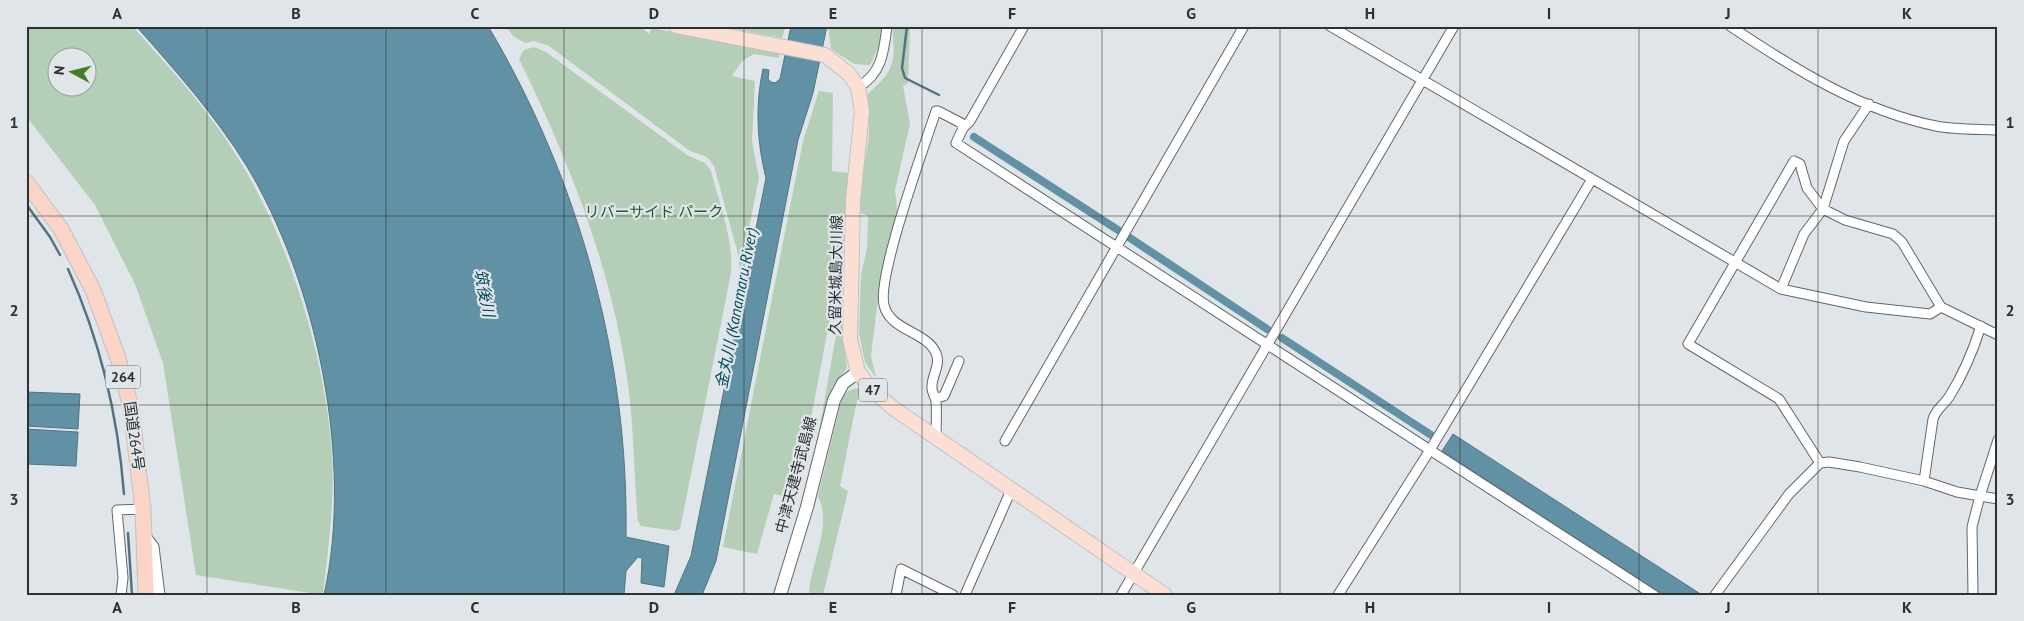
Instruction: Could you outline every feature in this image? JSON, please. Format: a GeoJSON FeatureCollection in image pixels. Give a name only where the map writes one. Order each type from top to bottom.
{"type":"FeatureCollection","features":[{"type":"Feature","properties":{"kind":"highway","name":"国道264号"},"geometry":{"type":"LineString","coordinates":[[26,182],[61,229],[93,290],[118,358],[132,408],[143,509],[146,595]]}},
{"type":"Feature","properties":{"kind":"main road"},"geometry":{"type":"LineString","coordinates":[[676,26],[825,56],[849,74],[858,86]]}},
{"type":"Feature","properties":{"kind":"main road","name":"久留米城島大川線"},"geometry":{"type":"LineString","coordinates":[[858,86],[862,110],[853,200],[850,340],[858,372],[874,391],[893,408],[1165,595]]}},
{"type":"Feature","properties":{"kind":"main road","name":"中津天建寺武島線"},"geometry":{"type":"LineString","coordinates":[[780,595],[806,507],[834,400],[843,383],[858,372]]}},
{"type":"Feature","properties":{"kind":"street"},"geometry":{"type":"LineString","coordinates":[[858,86],[867,82],[880,64],[887,26]]}},
{"type":"Feature","properties":{"kind":"street"},"geometry":{"type":"LineString","coordinates":[[1024,26],[956,143],[1654,595]]}},
{"type":"Feature","properties":{"kind":"street"},"geometry":{"type":"LineString","coordinates":[[1006,441],[1116,246],[1244,26]]}},
{"type":"Feature","properties":{"kind":"street"},"geometry":{"type":"LineString","coordinates":[[1330,26],[1424,79],[1734,264],[1781,289],[1866,308],[1930,314],[1941,307]]}},
{"type":"Feature","properties":{"kind":"street"},"geometry":{"type":"LineString","coordinates":[[1122,595],[1454,26]]}},
{"type":"Feature","properties":{"kind":"street"},"geometry":{"type":"LineString","coordinates":[[1730,26],[1807,74],[1869,104],[1903,117],[1937,126],[1998,130]]}},
{"type":"Feature","properties":{"kind":"street"},"geometry":{"type":"LineString","coordinates":[[1781,289],[1804,234],[1823,209],[1844,141],[1869,104]]}},
{"type":"Feature","properties":{"kind":"street"},"geometry":{"type":"LineString","coordinates":[[936,439],[936,398],[932,386],[937,365],[936,352],[929,344],[894,322],[884,304],[884,291],[891,254],[936,112],[938,111],[961,124],[963,128]]}},
{"type":"Feature","properties":{"kind":"street"},"geometry":{"type":"LineString","coordinates":[[1820,463],[1779,399],[1688,344],[1794,161],[1800,164],[1807,188],[1823,209],[1845,220],[1893,234],[1902,242],[1941,307],[1998,335]]}},
{"type":"Feature","properties":{"kind":"street"},"geometry":{"type":"LineString","coordinates":[[1338,595],[1430,450],[1592,179]]}},
{"type":"Feature","properties":{"kind":"street"},"geometry":{"type":"LineString","coordinates":[[1924,481],[1936,409],[1948,399],[1970,358],[1981,326]]}},
{"type":"Feature","properties":{"kind":"street"},"geometry":{"type":"LineString","coordinates":[[936,398],[944,396],[959,361]]}},
{"type":"Feature","properties":{"kind":"street"},"geometry":{"type":"LineString","coordinates":[[1972,595],[1972,527],[1998,440]]}},
{"type":"Feature","properties":{"kind":"street"},"geometry":{"type":"LineString","coordinates":[[1716,595],[1789,494],[1820,463],[1837,463],[1924,481],[1957,492],[1998,499]]}},
{"type":"Feature","properties":{"kind":"street"},"geometry":{"type":"LineString","coordinates":[[965,595],[1012,488]]}},
{"type":"Feature","properties":{"kind":"street"},"geometry":{"type":"LineString","coordinates":[[121,595],[123,578],[117,510],[143,509]]}},
{"type":"Feature","properties":{"kind":"street"},"geometry":{"type":"LineString","coordinates":[[144,534],[152,547],[157,566],[159,595]]}},
{"type":"Feature","properties":{"kind":"street"},"geometry":{"type":"LineString","coordinates":[[896,595],[901,569],[953,595]]}},
{"type":"Feature","properties":{"kind":"green space"},"geometry":{"type":"Polygon","coordinates":[[[26,26],[132,26],[206,112],[244,168],[261,200],[277,234],[304,307],[322,382],[328,419],[333,490],[323,595],[196,575],[163,363],[135,284],[95,205],[26,116],[26,26]]]}},
{"type":"Feature","properties":{"kind":"green space"},"geometry":{"type":"Polygon","coordinates":[[[505,26],[639,26],[649,34],[651,28],[780,51],[779,58],[754,54],[742,61],[732,76],[755,81],[752,141],[759,178],[740,273],[738,254],[714,166],[707,157],[690,151],[549,46],[534,41],[525,43],[513,36],[505,26]]]}},
{"type":"Feature","properties":{"kind":"green space"},"geometry":{"type":"Polygon","coordinates":[[[718,26],[775,26],[785,29],[782,38],[718,26]]]}},
{"type":"Feature","properties":{"kind":"green space"},"geometry":{"type":"Polygon","coordinates":[[[828,26],[882,26],[879,46],[870,65],[854,64],[831,49],[828,26]]]}},
{"type":"Feature","properties":{"kind":"green space"},"geometry":{"type":"Polygon","coordinates":[[[893,26],[910,26],[908,83],[903,86],[910,124],[895,190],[898,216],[879,290],[871,356],[876,378],[865,362],[859,333],[861,275],[867,248],[868,216],[861,213],[859,201],[869,136],[868,94],[884,78],[892,64],[894,54],[893,26]]]}},
{"type":"Feature","properties":{"kind":"green space","name":"リバーサイド パーク"},"geometry":{"type":"Polygon","coordinates":[[[534,47],[546,52],[687,155],[705,163],[711,171],[728,234],[731,273],[680,529],[676,531],[641,526],[638,521],[629,392],[613,305],[588,221],[573,180],[519,59],[524,50],[534,47]]]}},
{"type":"Feature","properties":{"kind":"green space"},"geometry":{"type":"Polygon","coordinates":[[[819,91],[833,93],[832,171],[849,173],[846,233],[796,498],[774,494],[757,554],[723,547],[803,141],[819,91]]]}},
{"type":"Feature","properties":{"kind":"green space"},"geometry":{"type":"Polygon","coordinates":[[[847,273],[842,328],[847,368],[833,386],[816,448],[847,273]]]}},
{"type":"Feature","properties":{"kind":"green space"},"geometry":{"type":"Polygon","coordinates":[[[857,388],[869,397],[857,400],[840,486],[848,491],[823,595],[809,595],[822,533],[822,508],[818,496],[842,398],[848,391],[857,388]]]}},
{"type":"Feature","properties":{"kind":"water","name":"筑後川"},"geometry":{"type":"Polygon","coordinates":[[[136,26],[488,26],[520,85],[548,145],[572,208],[592,272],[608,337],[625,470],[626,537],[669,546],[664,587],[641,583],[642,558],[638,557],[626,571],[624,595],[324,595],[332,543],[334,488],[331,431],[323,374],[310,317],[292,263],[271,212],[246,165],[194,93],[136,26]]]}},
{"type":"Feature","properties":{"kind":"water"},"geometry":{"type":"Polygon","coordinates":[[[791,26],[827,26],[813,93],[798,140],[716,561],[702,595],[674,595],[691,556],[766,178],[758,124],[760,83],[763,69],[769,70],[768,79],[771,82],[775,83],[780,79],[791,26]]]}},
{"type":"Feature","properties":{"kind":"water"},"geometry":{"type":"Polygon","coordinates":[[[26,392],[80,394],[78,429],[26,426],[26,392]]]}},
{"type":"Feature","properties":{"kind":"water"},"geometry":{"type":"Polygon","coordinates":[[[26,429],[78,432],[76,466],[26,464],[26,429]]]}},
{"type":"Feature","properties":{"kind":"water"},"geometry":{"type":"Polygon","coordinates":[[[1453,434],[1702,595],[1664,595],[1442,451],[1453,434]]]}},
{"type":"Feature","properties":{"kind":"waterway"},"geometry":{"type":"LineString","coordinates":[[907,26],[902,68],[905,78],[939,95]]}},
{"type":"Feature","properties":{"kind":"waterway"},"geometry":{"type":"LineString","coordinates":[[974,137],[1118,230]]}},
{"type":"Feature","properties":{"kind":"waterway"},"geometry":{"type":"LineString","coordinates":[[26,204],[50,237],[60,255]]}},
{"type":"Feature","properties":{"kind":"waterway"},"geometry":{"type":"LineString","coordinates":[[1130,238],[1267,329]]}},
{"type":"Feature","properties":{"kind":"waterway"},"geometry":{"type":"LineString","coordinates":[[68,269],[89,323],[106,379],[117,436],[124,494]]}},
{"type":"Feature","properties":{"kind":"waterway"},"geometry":{"type":"LineString","coordinates":[[1282,338],[1431,435]]}},
{"type":"Feature","properties":{"kind":"waterway"},"geometry":{"type":"LineString","coordinates":[[128,533],[132,595]]}},
{"type":"Feature","properties":{"kind":"water label","name":"金丸川 (Kanamaru River)"},"geometry":{"type":"Point","coordinates":[736,308]}}]}
